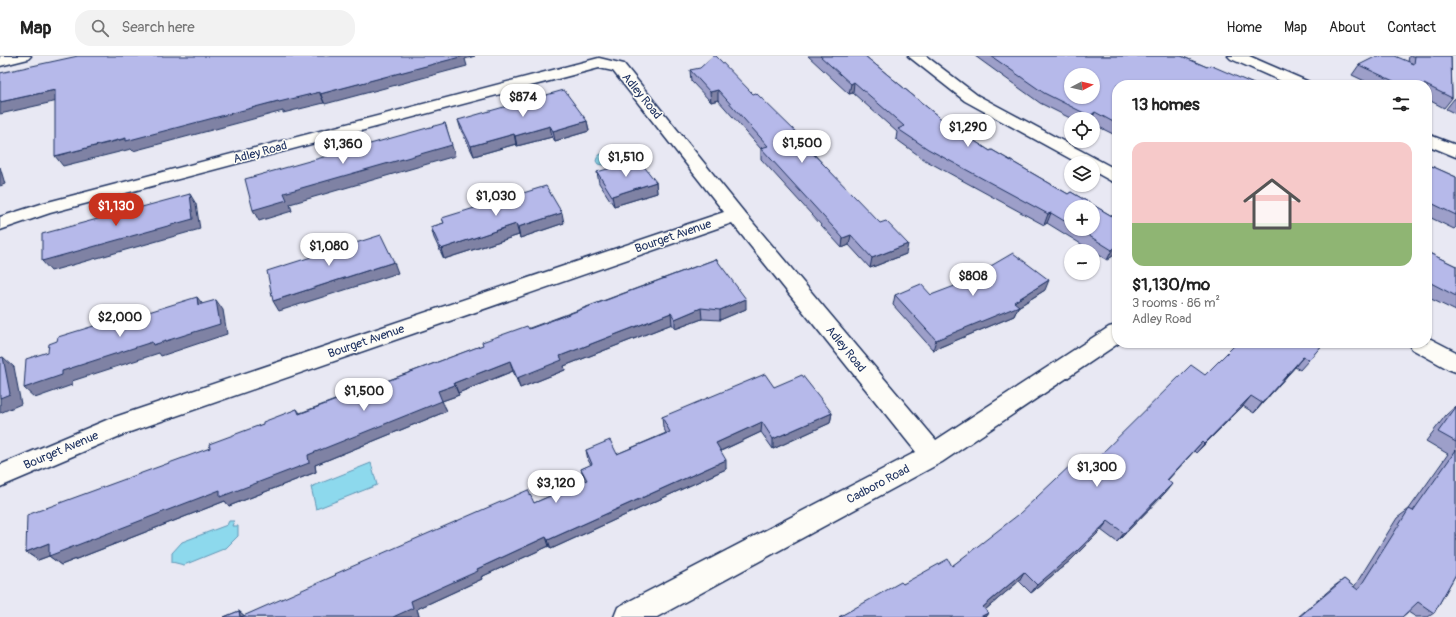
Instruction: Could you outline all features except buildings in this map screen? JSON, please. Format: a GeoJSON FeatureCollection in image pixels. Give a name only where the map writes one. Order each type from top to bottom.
{"type":"FeatureCollection","features":[{"type":"Feature","properties":{"kind":"street"},"geometry":{"type":"LineString","coordinates":[[0,61],[23,56]]}},
{"type":"Feature","properties":{"kind":"street"},"geometry":{"type":"LineString","coordinates":[[916,56],[971,98],[1077,156]]}},
{"type":"Feature","properties":{"kind":"street"},"geometry":{"type":"LineString","coordinates":[[1236,56],[1291,80]]}},
{"type":"Feature","properties":{"kind":"street","name":"Adley Road"},"geometry":{"type":"LineString","coordinates":[[0,224],[44,208],[599,63],[618,67],[736,215],[933,455]]}},
{"type":"Feature","properties":{"kind":"street"},"geometry":{"type":"LineString","coordinates":[[1432,141],[1456,152]]}},
{"type":"Feature","properties":{"kind":"street"},"geometry":{"type":"LineString","coordinates":[[1100,168],[1112,174]]}},
{"type":"Feature","properties":{"kind":"street","name":"Bourget Avenue"},"geometry":{"type":"LineString","coordinates":[[0,476],[118,426],[736,215]]}},
{"type":"Feature","properties":{"kind":"street","name":"Cadboro Road"},"geometry":{"type":"LineString","coordinates":[[628,617],[933,455],[1112,336]]}},
{"type":"Feature","properties":{"kind":"street"},"geometry":{"type":"LineString","coordinates":[[1429,348],[1456,363]]}},
{"type":"Feature","properties":{"kind":"water"},"geometry":{"type":"Polygon","coordinates":[[[617,151],[631,152],[636,155],[639,162],[627,165],[622,160],[618,160],[602,165],[598,164],[596,161],[601,154],[617,151]]]}},
{"type":"Feature","properties":{"kind":"water"},"geometry":{"type":"Polygon","coordinates":[[[371,463],[377,485],[316,509],[311,487],[371,463]]]}},
{"type":"Feature","properties":{"kind":"water"},"geometry":{"type":"Polygon","coordinates":[[[229,521],[234,521],[232,526],[238,526],[238,536],[226,548],[184,565],[172,562],[172,553],[182,542],[227,525],[229,521]]]}}]}
